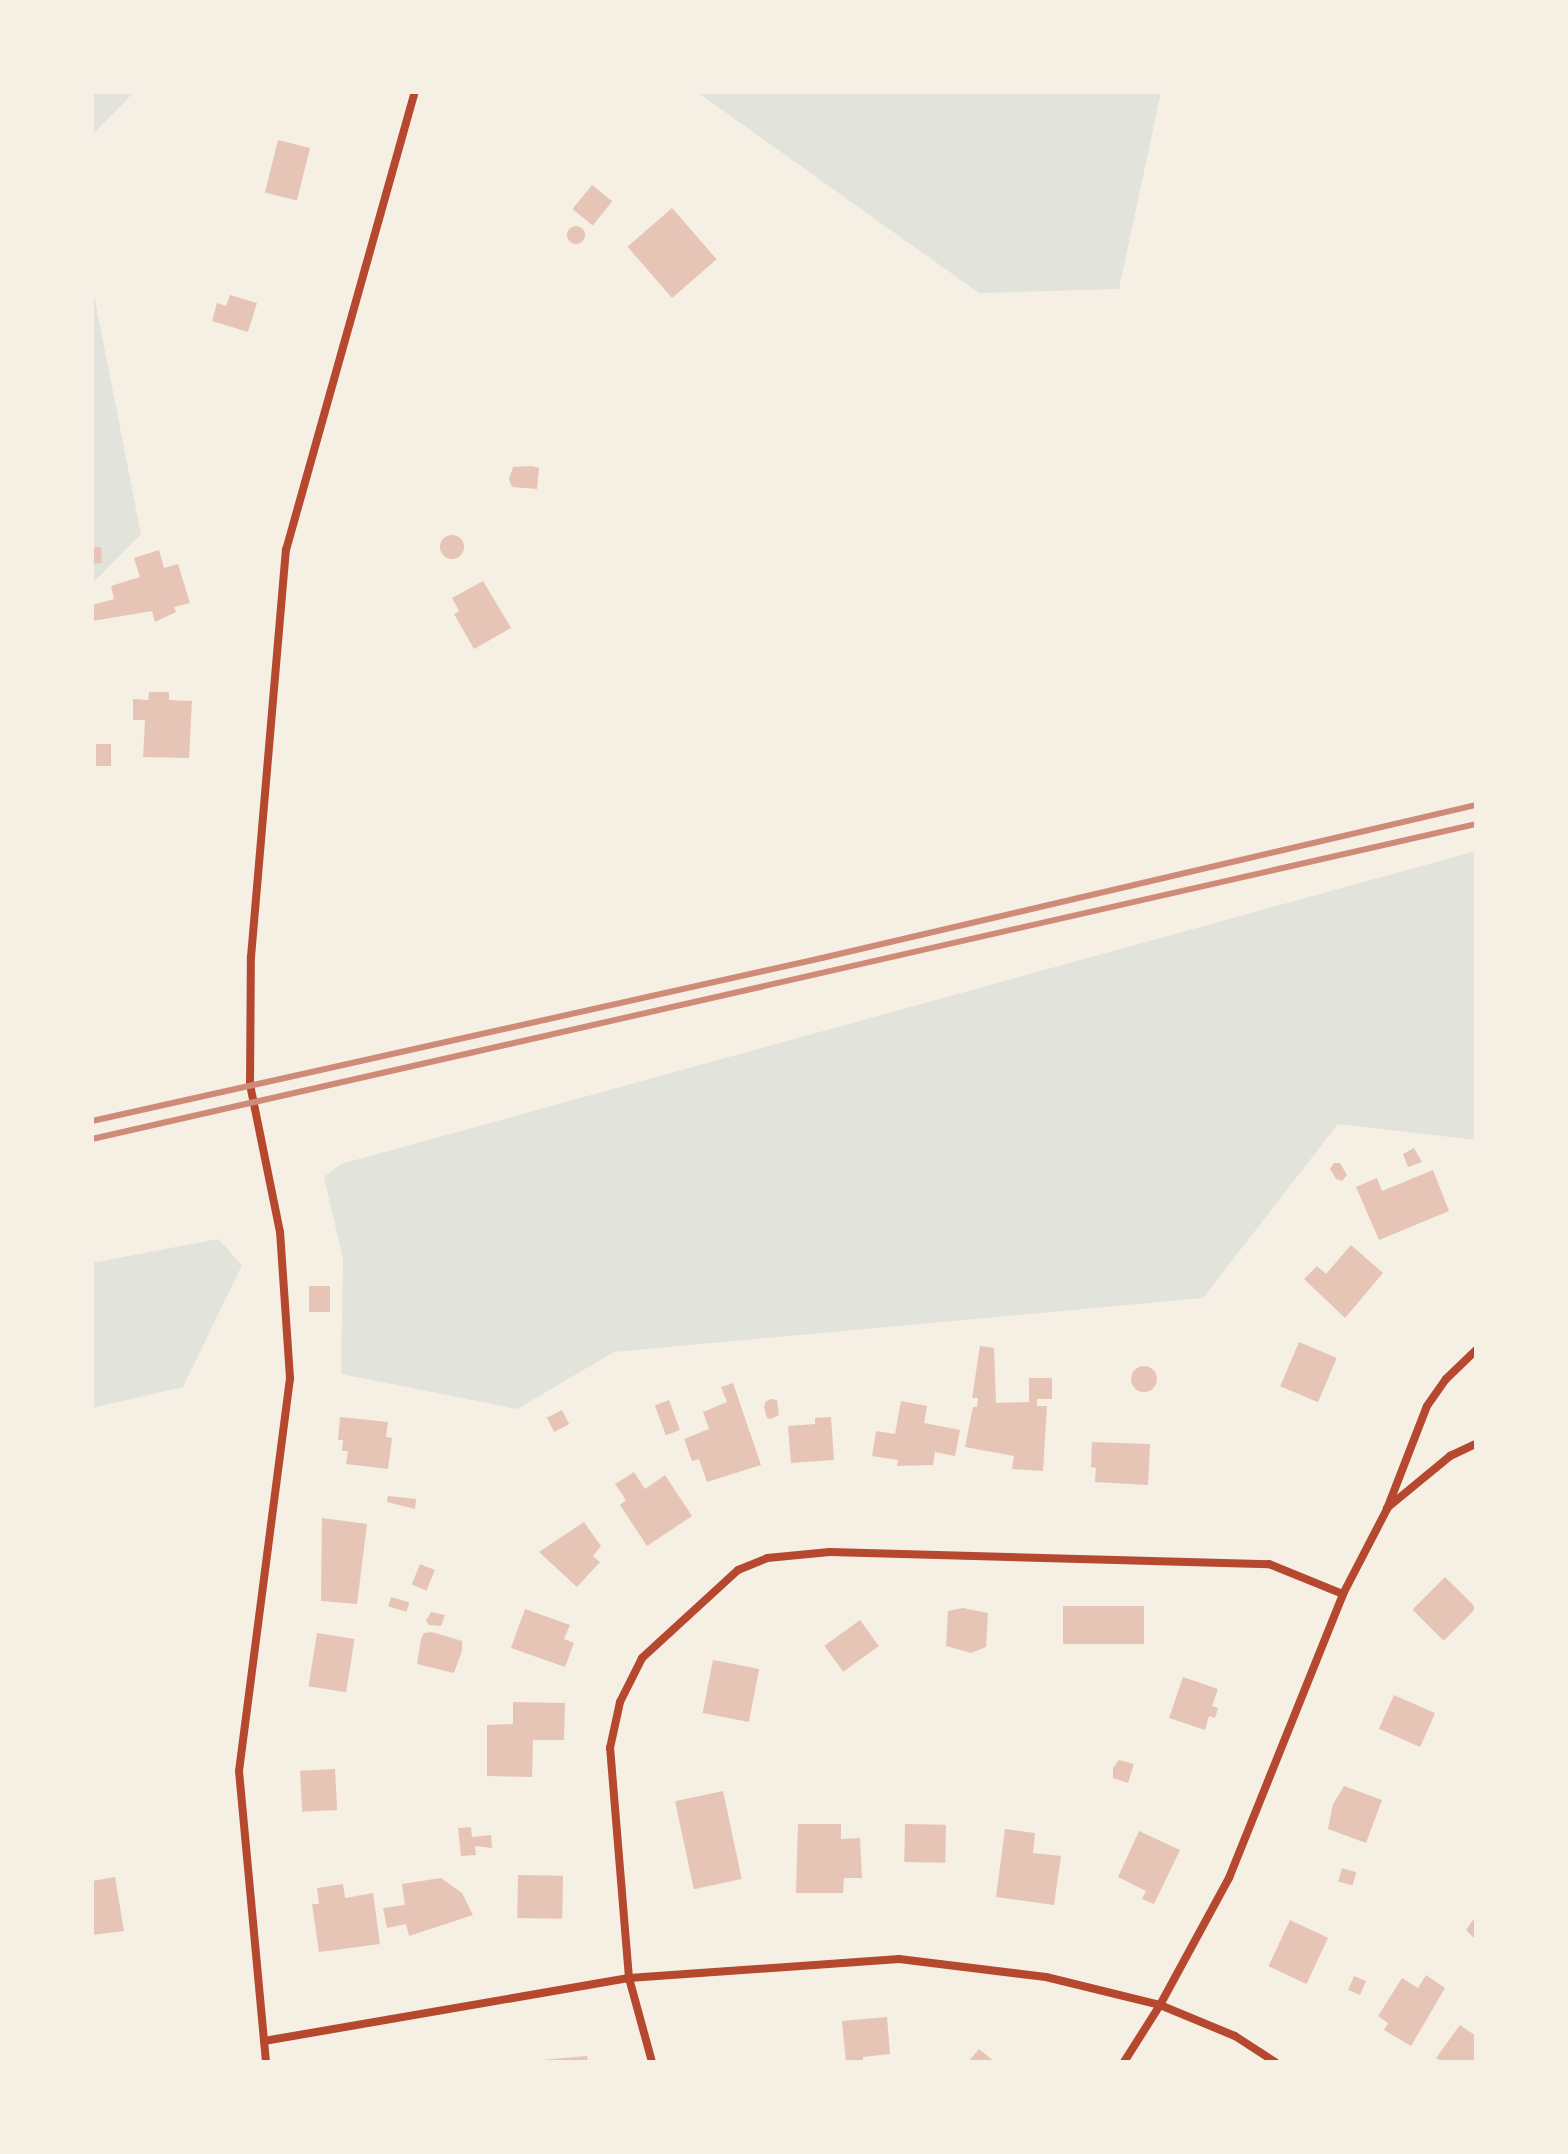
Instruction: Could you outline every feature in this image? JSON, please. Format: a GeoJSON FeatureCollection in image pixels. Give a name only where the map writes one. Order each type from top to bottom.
{"type":"FeatureCollection","features":[{"type":"Feature","properties":{"kind":"street"},"geometry":{"type":"LineString","coordinates":[[266,2062],[239,1771],[290,1378],[280,1232],[252,1102],[251,957],[286,550],[415,92]]}},
{"type":"Feature","properties":{"kind":"street"},"geometry":{"type":"LineString","coordinates":[[1124,2062],[1160,2005],[1229,1878],[1343,1594],[1387,1509],[1427,1406],[1446,1379],[1476,1350]]}},
{"type":"Feature","properties":{"kind":"street"},"geometry":{"type":"LineString","coordinates":[[1387,1509],[1450,1456],[1476,1444]]}},
{"type":"Feature","properties":{"kind":"street"},"geometry":{"type":"LineString","coordinates":[[652,2062],[629,1978],[610,1748],[620,1702],[642,1658],[738,1570],[767,1558],[830,1552],[1269,1564],[1343,1594]]}},
{"type":"Feature","properties":{"kind":"street"},"geometry":{"type":"LineString","coordinates":[[264,2041],[629,1978],[899,1959],[1046,1977],[1160,2005],[1235,2036],[1275,2062]]}},
{"type":"Feature","properties":{"kind":"shaded area"},"geometry":{"type":"Polygon","coordinates":[[[92,92],[134,92],[92,135],[92,92]]]}},
{"type":"Feature","properties":{"kind":"shaded area"},"geometry":{"type":"Polygon","coordinates":[[[697,92],[1161,92],[1119,289],[979,293],[697,92]]]}},
{"type":"Feature","properties":{"kind":"shaded area"},"geometry":{"type":"Polygon","coordinates":[[[92,285],[141,534],[92,584],[92,285]]]}},
{"type":"Feature","properties":{"kind":"shaded area"},"geometry":{"type":"Polygon","coordinates":[[[1476,851],[1476,1140],[1338,1124],[1203,1298],[614,1352],[517,1409],[341,1374],[343,1259],[324,1177],[341,1164],[1476,851]]]}},
{"type":"Feature","properties":{"kind":"shaded area"},"geometry":{"type":"Polygon","coordinates":[[[218,1239],[242,1265],[183,1387],[92,1408],[92,1263],[218,1239]]]}},
{"type":"Feature","properties":{"kind":"building"},"geometry":{"type":"Polygon","coordinates":[[[278,140],[310,148],[297,200],[265,192],[278,140]]]}},
{"type":"Feature","properties":{"kind":"building"},"geometry":{"type":"Polygon","coordinates":[[[592,185],[612,201],[593,225],[572,209],[592,185]]]}},
{"type":"Feature","properties":{"kind":"building"},"geometry":{"type":"Polygon","coordinates":[[[672,208],[717,259],[672,298],[627,247],[672,208]]]}},
{"type":"Feature","properties":{"kind":"building"},"geometry":{"type":"Polygon","coordinates":[[[576,226],[585,235],[576,244],[567,235],[576,226]]]}},
{"type":"Feature","properties":{"kind":"building"},"geometry":{"type":"Polygon","coordinates":[[[230,295],[257,303],[248,332],[212,321],[217,303],[226,306],[230,295]]]}},
{"type":"Feature","properties":{"kind":"building"},"geometry":{"type":"Polygon","coordinates":[[[513,467],[539,468],[537,489],[512,487],[509,479],[513,467]]]}},
{"type":"Feature","properties":{"kind":"building"},"geometry":{"type":"Polygon","coordinates":[[[452,535],[460,539],[464,547],[460,555],[452,559],[444,555],[440,547],[444,539],[452,535]]]}},
{"type":"Feature","properties":{"kind":"building"},"geometry":{"type":"Polygon","coordinates":[[[101,547],[102,563],[92,564],[92,548],[101,547]]]}},
{"type":"Feature","properties":{"kind":"building"},"geometry":{"type":"Polygon","coordinates":[[[159,550],[164,568],[178,564],[190,603],[174,607],[176,612],[155,622],[152,611],[92,621],[92,605],[114,599],[111,586],[140,577],[134,558],[159,550]]]}},
{"type":"Feature","properties":{"kind":"building"},"geometry":{"type":"Polygon","coordinates":[[[483,581],[511,628],[474,649],[454,614],[459,611],[452,598],[483,581]]]}},
{"type":"Feature","properties":{"kind":"building"},"geometry":{"type":"Polygon","coordinates":[[[149,692],[169,692],[169,700],[192,701],[189,758],[143,757],[145,720],[133,720],[133,699],[148,700],[149,692]]]}},
{"type":"Feature","properties":{"kind":"building"},"geometry":{"type":"Polygon","coordinates":[[[96,744],[111,744],[111,766],[96,766],[96,744]]]}},
{"type":"Feature","properties":{"kind":"building"},"geometry":{"type":"Polygon","coordinates":[[[1414,1148],[1422,1162],[1408,1167],[1403,1154],[1414,1148]]]}},
{"type":"Feature","properties":{"kind":"building"},"geometry":{"type":"Polygon","coordinates":[[[1334,1163],[1340,1163],[1347,1175],[1342,1181],[1336,1179],[1330,1169],[1334,1163]]]}},
{"type":"Feature","properties":{"kind":"building"},"geometry":{"type":"Polygon","coordinates":[[[1433,1170],[1449,1211],[1379,1240],[1356,1187],[1377,1178],[1382,1191],[1433,1170]]]}},
{"type":"Feature","properties":{"kind":"building"},"geometry":{"type":"Polygon","coordinates":[[[1351,1245],[1383,1273],[1345,1318],[1304,1279],[1317,1266],[1326,1274],[1351,1245]]]}},
{"type":"Feature","properties":{"kind":"building"},"geometry":{"type":"Polygon","coordinates":[[[309,1286],[330,1286],[330,1312],[309,1312],[309,1286]]]}},
{"type":"Feature","properties":{"kind":"building"},"geometry":{"type":"Polygon","coordinates":[[[1299,1342],[1337,1358],[1318,1402],[1280,1386],[1299,1342]]]}},
{"type":"Feature","properties":{"kind":"building"},"geometry":{"type":"Polygon","coordinates":[[[980,1346],[994,1348],[996,1403],[1029,1402],[1029,1378],[1052,1378],[1052,1399],[1037,1399],[1037,1406],[1047,1406],[1043,1471],[1012,1469],[1014,1456],[965,1447],[973,1407],[977,1407],[978,1398],[972,1398],[980,1346]]]}},
{"type":"Feature","properties":{"kind":"building"},"geometry":{"type":"Polygon","coordinates":[[[1144,1366],[1153,1370],[1157,1379],[1153,1388],[1144,1392],[1135,1388],[1131,1379],[1135,1370],[1144,1366]]]}},
{"type":"Feature","properties":{"kind":"building"},"geometry":{"type":"Polygon","coordinates":[[[733,1383],[761,1465],[707,1482],[699,1459],[692,1461],[684,1439],[709,1429],[703,1412],[727,1402],[721,1387],[733,1383]]]}},
{"type":"Feature","properties":{"kind":"building"},"geometry":{"type":"Polygon","coordinates":[[[669,1400],[680,1430],[666,1435],[655,1405],[669,1400]]]}},
{"type":"Feature","properties":{"kind":"building"},"geometry":{"type":"Polygon","coordinates":[[[777,1400],[779,1415],[771,1419],[767,1418],[764,1407],[766,1401],[777,1400]]]}},
{"type":"Feature","properties":{"kind":"building"},"geometry":{"type":"Polygon","coordinates":[[[901,1401],[927,1406],[924,1423],[960,1430],[955,1456],[935,1452],[933,1465],[897,1466],[898,1460],[872,1456],[876,1431],[895,1434],[901,1401]]]}},
{"type":"Feature","properties":{"kind":"building"},"geometry":{"type":"Polygon","coordinates":[[[562,1410],[569,1424],[554,1432],[547,1418],[562,1410]]]}},
{"type":"Feature","properties":{"kind":"building"},"geometry":{"type":"Polygon","coordinates":[[[340,1417],[388,1422],[386,1437],[392,1438],[388,1469],[346,1464],[348,1451],[342,1451],[343,1440],[338,1440],[340,1417]]]}},
{"type":"Feature","properties":{"kind":"building"},"geometry":{"type":"Polygon","coordinates":[[[831,1417],[834,1460],[791,1463],[788,1426],[815,1424],[815,1418],[831,1417]]]}},
{"type":"Feature","properties":{"kind":"building"},"geometry":{"type":"Polygon","coordinates":[[[1092,1442],[1150,1444],[1148,1485],[1095,1482],[1096,1468],[1091,1467],[1092,1442]]]}},
{"type":"Feature","properties":{"kind":"building"},"geometry":{"type":"Polygon","coordinates":[[[634,1472],[645,1489],[665,1475],[692,1516],[647,1546],[620,1505],[626,1500],[615,1484],[634,1472]]]}},
{"type":"Feature","properties":{"kind":"building"},"geometry":{"type":"Polygon","coordinates":[[[388,1496],[416,1499],[415,1509],[387,1502],[388,1496]]]}},
{"type":"Feature","properties":{"kind":"building"},"geometry":{"type":"Polygon","coordinates":[[[322,1518],[367,1524],[357,1604],[321,1601],[322,1518]]]}},
{"type":"Feature","properties":{"kind":"building"},"geometry":{"type":"Polygon","coordinates":[[[584,1522],[601,1546],[593,1556],[600,1562],[577,1587],[539,1552],[584,1522]]]}},
{"type":"Feature","properties":{"kind":"building"},"geometry":{"type":"Polygon","coordinates":[[[420,1564],[435,1570],[427,1590],[412,1584],[420,1564]]]}},
{"type":"Feature","properties":{"kind":"building"},"geometry":{"type":"Polygon","coordinates":[[[1445,1577],[1476,1608],[1444,1641],[1412,1610],[1445,1577]]]}},
{"type":"Feature","properties":{"kind":"building"},"geometry":{"type":"Polygon","coordinates":[[[391,1597],[409,1602],[407,1612],[388,1607],[391,1597]]]}},
{"type":"Feature","properties":{"kind":"building"},"geometry":{"type":"Polygon","coordinates":[[[1063,1606],[1144,1606],[1144,1644],[1063,1644],[1063,1606]]]}},
{"type":"Feature","properties":{"kind":"building"},"geometry":{"type":"Polygon","coordinates":[[[963,1608],[988,1613],[986,1647],[971,1653],[946,1646],[948,1611],[963,1608]]]}},
{"type":"Feature","properties":{"kind":"building"},"geometry":{"type":"Polygon","coordinates":[[[525,1609],[570,1625],[564,1639],[574,1643],[565,1667],[511,1648],[525,1609]]]}},
{"type":"Feature","properties":{"kind":"building"},"geometry":{"type":"Polygon","coordinates":[[[431,1612],[445,1615],[441,1626],[429,1625],[426,1621],[431,1612]]]}},
{"type":"Feature","properties":{"kind":"building"},"geometry":{"type":"Polygon","coordinates":[[[860,1620],[879,1646],[843,1672],[824,1646],[860,1620]]]}},
{"type":"Feature","properties":{"kind":"building"},"geometry":{"type":"Polygon","coordinates":[[[432,1632],[462,1641],[462,1651],[454,1673],[417,1664],[421,1639],[424,1633],[432,1632]]]}},
{"type":"Feature","properties":{"kind":"building"},"geometry":{"type":"Polygon","coordinates":[[[317,1633],[355,1639],[346,1692],[309,1686],[317,1633]]]}},
{"type":"Feature","properties":{"kind":"building"},"geometry":{"type":"Polygon","coordinates":[[[713,1660],[759,1669],[749,1722],[703,1713],[713,1660]]]}},
{"type":"Feature","properties":{"kind":"building"},"geometry":{"type":"Polygon","coordinates":[[[1183,1677],[1218,1689],[1212,1706],[1218,1708],[1215,1718],[1209,1716],[1205,1730],[1169,1718],[1183,1677]]]}},
{"type":"Feature","properties":{"kind":"building"},"geometry":{"type":"Polygon","coordinates":[[[1394,1695],[1435,1713],[1420,1747],[1379,1729],[1394,1695]]]}},
{"type":"Feature","properties":{"kind":"building"},"geometry":{"type":"Polygon","coordinates":[[[513,1702],[565,1703],[564,1740],[533,1740],[532,1777],[487,1776],[487,1725],[513,1724],[513,1702]]]}},
{"type":"Feature","properties":{"kind":"building"},"geometry":{"type":"Polygon","coordinates":[[[1119,1760],[1134,1764],[1128,1783],[1113,1778],[1113,1768],[1119,1760]]]}},
{"type":"Feature","properties":{"kind":"building"},"geometry":{"type":"Polygon","coordinates":[[[335,1769],[337,1810],[302,1812],[300,1771],[335,1769]]]}},
{"type":"Feature","properties":{"kind":"building"},"geometry":{"type":"Polygon","coordinates":[[[1344,1786],[1382,1800],[1366,1843],[1328,1829],[1333,1804],[1344,1786]]]}},
{"type":"Feature","properties":{"kind":"building"},"geometry":{"type":"Polygon","coordinates":[[[723,1791],[742,1879],[694,1889],[675,1801],[723,1791]]]}},
{"type":"Feature","properties":{"kind":"building"},"geometry":{"type":"Polygon","coordinates":[[[798,1824],[841,1824],[841,1839],[860,1838],[862,1878],[844,1878],[843,1893],[796,1893],[798,1824]]]}},
{"type":"Feature","properties":{"kind":"building"},"geometry":{"type":"Polygon","coordinates":[[[905,1824],[946,1825],[945,1863],[904,1862],[905,1824]]]}},
{"type":"Feature","properties":{"kind":"building"},"geometry":{"type":"Polygon","coordinates":[[[471,1827],[472,1837],[491,1835],[492,1848],[475,1846],[476,1855],[461,1856],[458,1828],[471,1827]]]}},
{"type":"Feature","properties":{"kind":"building"},"geometry":{"type":"Polygon","coordinates":[[[1005,1829],[1035,1833],[1033,1853],[1061,1856],[1054,1905],[996,1897],[1005,1829]]]}},
{"type":"Feature","properties":{"kind":"building"},"geometry":{"type":"Polygon","coordinates":[[[1139,1831],[1180,1850],[1154,1904],[1142,1899],[1146,1891],[1118,1877],[1139,1831]]]}},
{"type":"Feature","properties":{"kind":"building"},"geometry":{"type":"Polygon","coordinates":[[[1342,1868],[1356,1872],[1353,1886],[1338,1881],[1342,1868]]]}},
{"type":"Feature","properties":{"kind":"building"},"geometry":{"type":"Polygon","coordinates":[[[518,1875],[563,1876],[562,1919],[517,1918],[518,1875]]]}},
{"type":"Feature","properties":{"kind":"building"},"geometry":{"type":"Polygon","coordinates":[[[115,1877],[124,1931],[92,1935],[92,1881],[115,1877]]]}},
{"type":"Feature","properties":{"kind":"building"},"geometry":{"type":"Polygon","coordinates":[[[441,1878],[462,1893],[473,1915],[409,1936],[406,1924],[387,1928],[383,1908],[405,1905],[402,1884],[441,1878]]]}},
{"type":"Feature","properties":{"kind":"building"},"geometry":{"type":"Polygon","coordinates":[[[343,1884],[345,1898],[373,1893],[380,1944],[319,1952],[312,1904],[319,1904],[317,1888],[343,1884]]]}},
{"type":"Feature","properties":{"kind":"building"},"geometry":{"type":"Polygon","coordinates":[[[1476,1916],[1476,1940],[1466,1930],[1476,1916]]]}},
{"type":"Feature","properties":{"kind":"building"},"geometry":{"type":"Polygon","coordinates":[[[1290,1920],[1328,1938],[1307,1984],[1268,1966],[1290,1920]]]}},
{"type":"Feature","properties":{"kind":"building"},"geometry":{"type":"Polygon","coordinates":[[[1426,1975],[1445,1988],[1411,2046],[1384,2030],[1388,2023],[1378,2016],[1402,1978],[1418,1988],[1426,1975]]]}},
{"type":"Feature","properties":{"kind":"building"},"geometry":{"type":"Polygon","coordinates":[[[1354,1976],[1366,1981],[1360,1995],[1348,1990],[1354,1976]]]}},
{"type":"Feature","properties":{"kind":"building"},"geometry":{"type":"Polygon","coordinates":[[[887,2017],[890,2054],[863,2057],[863,2062],[846,2062],[842,2021],[887,2017]]]}},
{"type":"Feature","properties":{"kind":"building"},"geometry":{"type":"Polygon","coordinates":[[[1460,2025],[1476,2036],[1476,2062],[1442,2062],[1436,2058],[1460,2025]]]}},
{"type":"Feature","properties":{"kind":"building"},"geometry":{"type":"Polygon","coordinates":[[[979,2049],[995,2062],[968,2062],[979,2049]]]}},
{"type":"Feature","properties":{"kind":"building"},"geometry":{"type":"Polygon","coordinates":[[[587,2056],[588,2062],[541,2062],[541,2060],[587,2056]]]}},
{"type":"Feature","properties":{"kind":"railway"},"geometry":{"type":"LineString","coordinates":[[92,1121],[822,958],[1476,805]]}},
{"type":"Feature","properties":{"kind":"railway"},"geometry":{"type":"LineString","coordinates":[[92,1139],[1476,824]]}}]}
